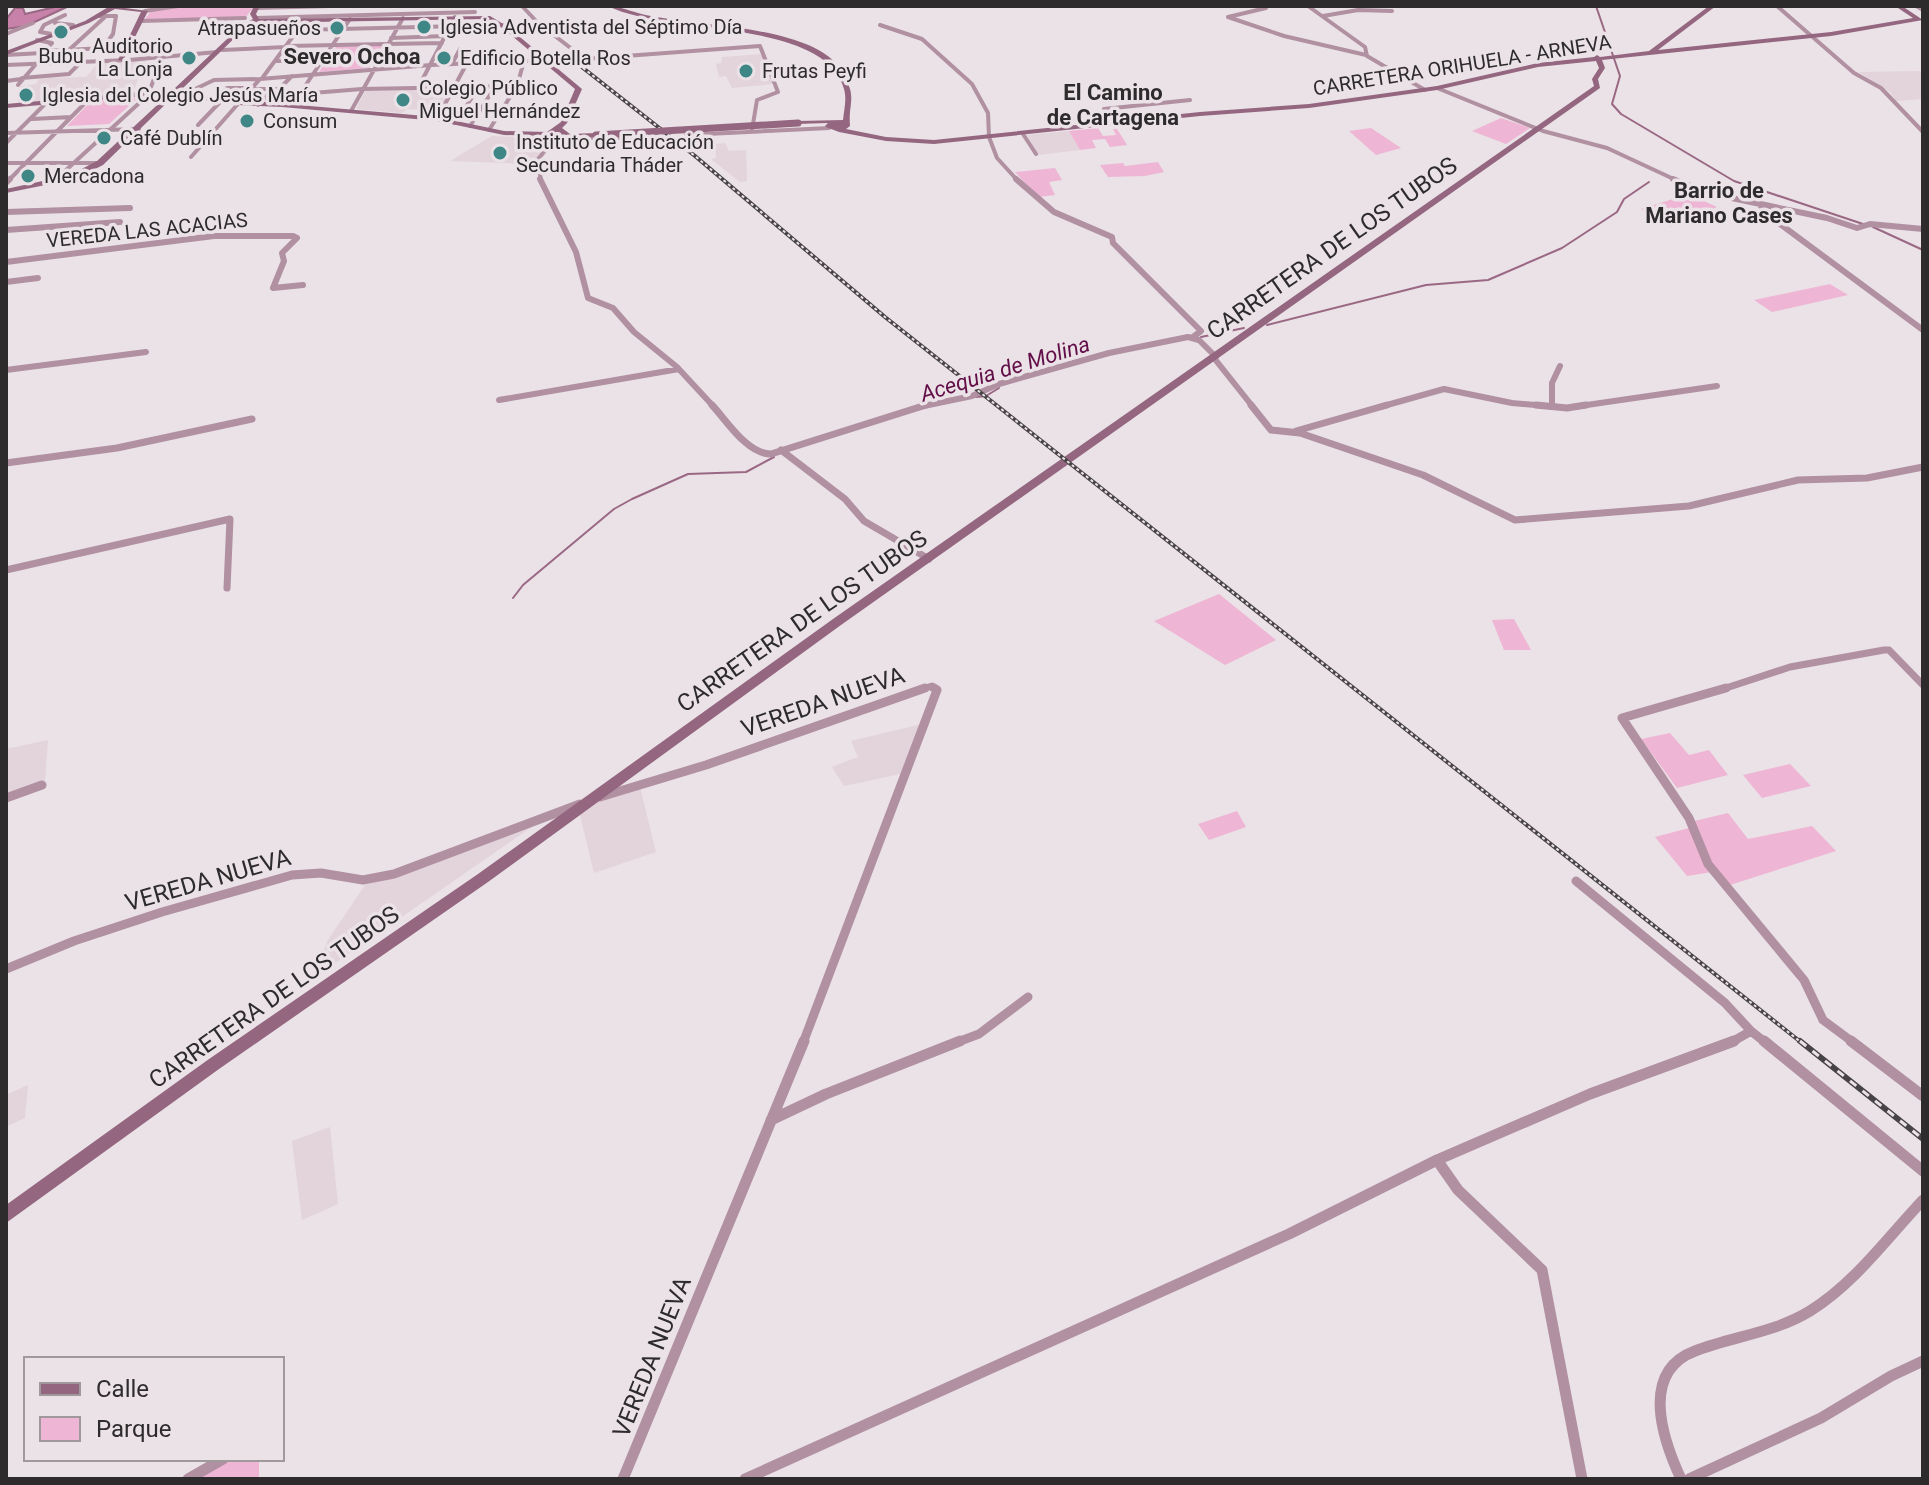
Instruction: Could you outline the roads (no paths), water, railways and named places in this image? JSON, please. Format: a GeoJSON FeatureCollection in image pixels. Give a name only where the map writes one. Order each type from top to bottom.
{"type":"FeatureCollection","features":[{"type":"Feature","properties":{"kind":"street"},"geometry":{"type":"LineString","coordinates":[[8,6],[18,6]]}},
{"type":"Feature","properties":{"kind":"street"},"geometry":{"type":"LineString","coordinates":[[104,6],[145,11],[178,6]]}},
{"type":"Feature","properties":{"kind":"street"},"geometry":{"type":"LineString","coordinates":[[6,191],[84,173],[100,163],[182,92],[250,18],[296,6],[331,6]]}},
{"type":"Feature","properties":{"kind":"street"},"geometry":{"type":"LineString","coordinates":[[191,157],[277,61],[315,6]]}},
{"type":"Feature","properties":{"kind":"street"},"geometry":{"type":"LineString","coordinates":[[351,111],[372,69],[411,6]]}},
{"type":"Feature","properties":{"kind":"street"},"geometry":{"type":"LineString","coordinates":[[522,6],[538,23],[585,59],[760,46],[778,92],[757,100],[752,130]]}},
{"type":"Feature","properties":{"kind":"street"},"geometry":{"type":"LineString","coordinates":[[611,6],[651,19],[751,31],[805,48],[830,63],[843,78],[849,95],[848,108],[837,125]]}},
{"type":"Feature","properties":{"kind":"street"},"geometry":{"type":"LineString","coordinates":[[1308,6],[1365,47],[1366,55]]}},
{"type":"Feature","properties":{"kind":"street"},"geometry":{"type":"LineString","coordinates":[[1652,52],[1713,6]]}},
{"type":"Feature","properties":{"kind":"street"},"geometry":{"type":"LineString","coordinates":[[1777,6],[1854,73],[1881,88],[1923,132]]}},
{"type":"Feature","properties":{"kind":"street"},"geometry":{"type":"LineString","coordinates":[[1898,6],[1920,19]]}},
{"type":"Feature","properties":{"kind":"street"},"geometry":{"type":"LineString","coordinates":[[1916,6],[1923,10]]}},
{"type":"Feature","properties":{"kind":"street"},"geometry":{"type":"LineString","coordinates":[[70,50],[115,7]]}},
{"type":"Feature","properties":{"kind":"street"},"geometry":{"type":"LineString","coordinates":[[287,106],[301,92],[361,7]]}},
{"type":"Feature","properties":{"kind":"street"},"geometry":{"type":"LineString","coordinates":[[1266,8],[1228,17],[1284,36],[1366,55],[1425,90]]}},
{"type":"Feature","properties":{"kind":"street"},"geometry":{"type":"LineString","coordinates":[[1323,16],[1358,10],[1392,11]]}},
{"type":"Feature","properties":{"kind":"street"},"geometry":{"type":"LineString","coordinates":[[121,60],[145,11]]}},
{"type":"Feature","properties":{"kind":"street"},"geometry":{"type":"LineString","coordinates":[[140,22],[455,17],[476,13]]}},
{"type":"Feature","properties":{"kind":"street"},"geometry":{"type":"LineString","coordinates":[[404,17],[476,13],[503,25],[579,89],[557,134],[538,159],[538,176],[576,252],[586,294],[592,300],[613,308],[633,331],[679,369],[729,426],[750,446],[766,454],[884,416],[984,394],[999,384],[1109,353],[1193,337],[1201,331],[1113,243],[1111,236],[1043,204],[997,158],[989,137],[988,113],[972,84],[922,39],[880,25]]}},
{"type":"Feature","properties":{"kind":"street"},"geometry":{"type":"LineString","coordinates":[[55,23],[65,15]]}},
{"type":"Feature","properties":{"kind":"street"},"geometry":{"type":"LineString","coordinates":[[6,54],[73,25],[103,16],[116,16],[113,34],[103,49]]}},
{"type":"Feature","properties":{"kind":"street"},"geometry":{"type":"LineString","coordinates":[[418,88],[455,17]]}},
{"type":"Feature","properties":{"kind":"street","name":"CARRETERA ORIHUELA - ARNEVA"},"geometry":{"type":"LineString","coordinates":[[6,106],[149,92],[182,92],[238,103],[437,119],[533,135],[596,135],[798,123],[837,125],[867,135],[914,142],[1317,106],[1437,88],[1538,65],[1813,36],[1920,19]]}},
{"type":"Feature","properties":{"kind":"street"},"geometry":{"type":"LineString","coordinates":[[6,34],[49,22],[73,25]]}},
{"type":"Feature","properties":{"kind":"street"},"geometry":{"type":"LineString","coordinates":[[298,30],[414,33],[503,25]]}},
{"type":"Feature","properties":{"kind":"street"},"geometry":{"type":"LineString","coordinates":[[34,26],[40,32],[52,34]]}},
{"type":"Feature","properties":{"kind":"street"},"geometry":{"type":"LineString","coordinates":[[394,33],[448,32]]}},
{"type":"Feature","properties":{"kind":"street"},"geometry":{"type":"LineString","coordinates":[[20,81],[52,43],[37,40]]}},
{"type":"Feature","properties":{"kind":"street"},"geometry":{"type":"LineString","coordinates":[[6,65],[162,57],[222,49],[442,43]]}},
{"type":"Feature","properties":{"kind":"street"},"geometry":{"type":"LineString","coordinates":[[6,54],[127,47]]}},
{"type":"Feature","properties":{"kind":"street"},"geometry":{"type":"LineString","coordinates":[[452,64],[460,49]]}},
{"type":"Feature","properties":{"kind":"street"},"geometry":{"type":"LineString","coordinates":[[489,130],[517,86],[523,61],[518,52]]}},
{"type":"Feature","properties":{"kind":"street"},"geometry":{"type":"LineString","coordinates":[[54,181],[149,92],[162,57]]}},
{"type":"Feature","properties":{"kind":"street","name":"CARRETERA DE LOS TUBOS"},"geometry":{"type":"LineString","coordinates":[[6,1215],[1598,87],[1595,79],[1602,68],[1602,57]]}},
{"type":"Feature","properties":{"kind":"street"},"geometry":{"type":"LineString","coordinates":[[277,61],[323,59]]}},
{"type":"Feature","properties":{"kind":"street"},"geometry":{"type":"LineString","coordinates":[[182,92],[206,86],[214,80],[290,78],[372,69],[546,60]]}},
{"type":"Feature","properties":{"kind":"street"},"geometry":{"type":"LineString","coordinates":[[6,81],[71,74],[82,61]]}},
{"type":"Feature","properties":{"kind":"street"},"geometry":{"type":"LineString","coordinates":[[437,119],[467,63]]}},
{"type":"Feature","properties":{"kind":"street"},"geometry":{"type":"LineString","coordinates":[[258,105],[290,78]]}},
{"type":"Feature","properties":{"kind":"street"},"geometry":{"type":"LineString","coordinates":[[226,90],[301,92],[517,86]]}},
{"type":"Feature","properties":{"kind":"street"},"geometry":{"type":"LineString","coordinates":[[455,123],[479,87]]}},
{"type":"Feature","properties":{"kind":"street"},"geometry":{"type":"LineString","coordinates":[[470,126],[495,87]]}},
{"type":"Feature","properties":{"kind":"street"},"geometry":{"type":"LineString","coordinates":[[1437,88],[1538,129],[1607,148],[1697,190],[1861,228],[1870,224],[1923,229]]}},
{"type":"Feature","properties":{"kind":"street"},"geometry":{"type":"LineString","coordinates":[[286,91],[287,106]]}},
{"type":"Feature","properties":{"kind":"street"},"geometry":{"type":"LineString","coordinates":[[6,183],[91,97]]}},
{"type":"Feature","properties":{"kind":"street"},"geometry":{"type":"LineString","coordinates":[[1104,109],[1190,100]]}},
{"type":"Feature","properties":{"kind":"street"},"geometry":{"type":"LineString","coordinates":[[6,143],[48,101]]}},
{"type":"Feature","properties":{"kind":"street"},"geometry":{"type":"LineString","coordinates":[[198,125],[221,101]]}},
{"type":"Feature","properties":{"kind":"street"},"geometry":{"type":"LineString","coordinates":[[1111,108],[1120,123]]}},
{"type":"Feature","properties":{"kind":"street"},"geometry":{"type":"LineString","coordinates":[[31,119],[71,117]]}},
{"type":"Feature","properties":{"kind":"street"},"geometry":{"type":"LineString","coordinates":[[686,135],[812,125]]}},
{"type":"Feature","properties":{"kind":"street"},"geometry":{"type":"LineString","coordinates":[[6,133],[111,127],[139,129]]}},
{"type":"Feature","properties":{"kind":"street"},"geometry":{"type":"LineString","coordinates":[[557,134],[647,138]]}},
{"type":"Feature","properties":{"kind":"street"},"geometry":{"type":"LineString","coordinates":[[1023,134],[1036,154]]}},
{"type":"Feature","properties":{"kind":"street"},"geometry":{"type":"LineString","coordinates":[[6,163],[100,163]]}},
{"type":"Feature","properties":{"kind":"street"},"geometry":{"type":"LineString","coordinates":[[1760,204],[1772,218],[1923,330]]}},
{"type":"Feature","properties":{"kind":"street"},"geometry":{"type":"LineString","coordinates":[[6,212],[130,208]]}},
{"type":"Feature","properties":{"kind":"street"},"geometry":{"type":"LineString","coordinates":[[6,230],[120,222]]}},
{"type":"Feature","properties":{"kind":"street","name":"VEREDA LAS ACACIAS"},"geometry":{"type":"LineString","coordinates":[[6,262],[224,235],[293,236],[297,238],[282,253],[284,261],[273,288],[303,285]]}},
{"type":"Feature","properties":{"kind":"street"},"geometry":{"type":"LineString","coordinates":[[6,282],[38,278]]}},
{"type":"Feature","properties":{"kind":"street"},"geometry":{"type":"LineString","coordinates":[[1193,337],[1215,358],[1271,430],[1295,431],[1434,480],[1515,520],[1689,506],[1798,480],[1867,478],[1923,467]]}},
{"type":"Feature","properties":{"kind":"street"},"geometry":{"type":"LineString","coordinates":[[6,370],[146,352]]}},
{"type":"Feature","properties":{"kind":"street"},"geometry":{"type":"LineString","coordinates":[[1552,407],[1552,383],[1560,366]]}},
{"type":"Feature","properties":{"kind":"street"},"geometry":{"type":"LineString","coordinates":[[499,400],[679,369]]}},
{"type":"Feature","properties":{"kind":"street"},"geometry":{"type":"LineString","coordinates":[[1295,431],[1444,389],[1512,403],[1552,407],[1717,386]]}},
{"type":"Feature","properties":{"kind":"street"},"geometry":{"type":"LineString","coordinates":[[6,463],[117,448],[252,419]]}},
{"type":"Feature","properties":{"kind":"street"},"geometry":{"type":"LineString","coordinates":[[781,450],[845,499],[864,521],[929,559]]}},
{"type":"Feature","properties":{"kind":"street"},"geometry":{"type":"LineString","coordinates":[[6,570],[230,519],[227,588]]}},
{"type":"Feature","properties":{"kind":"street"},"geometry":{"type":"LineString","coordinates":[[1923,685],[1889,650],[1884,650],[1790,667],[1654,711],[1622,718],[1689,818],[1708,864],[1804,980],[1823,1020],[1923,1096]]}},
{"type":"Feature","properties":{"kind":"street","name":"VEREDA NUEVA"},"geometry":{"type":"LineString","coordinates":[[6,969],[118,926],[292,875],[321,873],[363,880],[394,874],[590,800],[706,765],[924,688],[932,686],[937,690],[864,877],[852,919],[623,1479]]}},
{"type":"Feature","properties":{"kind":"street"},"geometry":{"type":"LineString","coordinates":[[6,798],[42,785]]}},
{"type":"Feature","properties":{"kind":"street"},"geometry":{"type":"LineString","coordinates":[[1576,881],[1725,1003],[1751,1031],[1923,1171]]}},
{"type":"Feature","properties":{"kind":"street"},"geometry":{"type":"LineString","coordinates":[[771,1120],[826,1094],[979,1034],[1028,997]]}},
{"type":"Feature","properties":{"kind":"street"},"geometry":{"type":"LineString","coordinates":[[745,1479],[1223,1263],[1396,1183],[1437,1160],[1639,1075],[1723,1047],[1744,1038],[1751,1031]]}},
{"type":"Feature","properties":{"kind":"street"},"geometry":{"type":"LineString","coordinates":[[1437,1160],[1458,1190],[1542,1270],[1582,1479]]}},
{"type":"Feature","properties":{"kind":"street"},"geometry":{"type":"LineString","coordinates":[[1681,1479],[1665,1448],[1657,1412],[1662,1388],[1679,1361],[1692,1352],[1791,1321],[1822,1303],[1853,1279],[1923,1200]]}},
{"type":"Feature","properties":{"kind":"street"},"geometry":{"type":"LineString","coordinates":[[1689,1479],[1821,1418],[1891,1376],[1923,1361]]}},
{"type":"Feature","properties":{"kind":"street"},"geometry":{"type":"LineString","coordinates":[[188,1479],[220,1461]]}},
{"type":"Feature","properties":{"kind":"waterway"},"geometry":{"type":"LineString","coordinates":[[1596,6],[1620,76],[1612,104],[1621,114],[1734,181],[1863,224]]}},
{"type":"Feature","properties":{"kind":"waterway","name":"Acequia de Molina"},"geometry":{"type":"LineString","coordinates":[[1267,325],[1426,285],[1488,280],[1562,248],[1617,212],[1624,199],[1649,182]]}},
{"type":"Feature","properties":{"kind":"waterway"},"geometry":{"type":"LineString","coordinates":[[1873,227],[1923,250]]}},
{"type":"Feature","properties":{"kind":"waterway","name":"Acequia de Molina"},"geometry":{"type":"LineString","coordinates":[[1201,337],[1244,328]]}},
{"type":"Feature","properties":{"kind":"waterway","name":"Acequia de Molina"},"geometry":{"type":"LineString","coordinates":[[976,397],[986,396],[999,388]]}},
{"type":"Feature","properties":{"kind":"waterway","name":"Acequia de Molina"},"geometry":{"type":"LineString","coordinates":[[513,598],[523,585],[614,509],[632,499],[688,474],[746,472],[774,457]]}},
{"type":"Feature","properties":{"kind":"railway"},"geometry":{"type":"LineString","coordinates":[[564,53],[695,156],[885,317],[1802,1043]]}},
{"type":"Feature","properties":{"kind":"railway"},"geometry":{"type":"LineString","coordinates":[[1800,1041],[1923,1139]]}},
{"type":"Feature","properties":{"kind":"place","name":"Iglesia Adventista del Séptimo Día"},"geometry":{"type":"Point","coordinates":[424,27]}},
{"type":"Feature","properties":{"kind":"place","name":"Atrapasueños"},"geometry":{"type":"Point","coordinates":[337,28]}},
{"type":"Feature","properties":{"kind":"place","name":"Bubu"},"geometry":{"type":"Point","coordinates":[61,32]}},
{"type":"Feature","properties":{"kind":"place","name":"Auditorio La Lonja"},"geometry":{"type":"Point","coordinates":[189,58]}},
{"type":"Feature","properties":{"kind":"place","name":"Edificio Botella Ros"},"geometry":{"type":"Point","coordinates":[444,58]}},
{"type":"Feature","properties":{"kind":"place","name":"Frutas Peyfi"},"geometry":{"type":"Point","coordinates":[746,71]}},
{"type":"Feature","properties":{"kind":"place","name":"Iglesia del Colegio Jesús María"},"geometry":{"type":"Point","coordinates":[26,95]}},
{"type":"Feature","properties":{"kind":"place","name":"Colegio Público Miguel Hernández"},"geometry":{"type":"Point","coordinates":[403,100]}},
{"type":"Feature","properties":{"kind":"place","name":"Consum"},"geometry":{"type":"Point","coordinates":[247,121]}},
{"type":"Feature","properties":{"kind":"place","name":"Café Dublín"},"geometry":{"type":"Point","coordinates":[104,138]}},
{"type":"Feature","properties":{"kind":"place","name":"Instituto de Educación Secundaria Tháder"},"geometry":{"type":"Point","coordinates":[500,153]}},
{"type":"Feature","properties":{"kind":"place","name":"Mercadona"},"geometry":{"type":"Point","coordinates":[28,176]}},
{"type":"Feature","properties":{"kind":"district","name":"Severo Ochoa"},"geometry":{"type":"Point","coordinates":[352,56]}},
{"type":"Feature","properties":{"kind":"district","name":"El Camino de Cartagena"},"geometry":{"type":"Point","coordinates":[1113,104]}},
{"type":"Feature","properties":{"kind":"district","name":"Barrio de Mariano Cases"},"geometry":{"type":"Point","coordinates":[1719,202]}}]}
